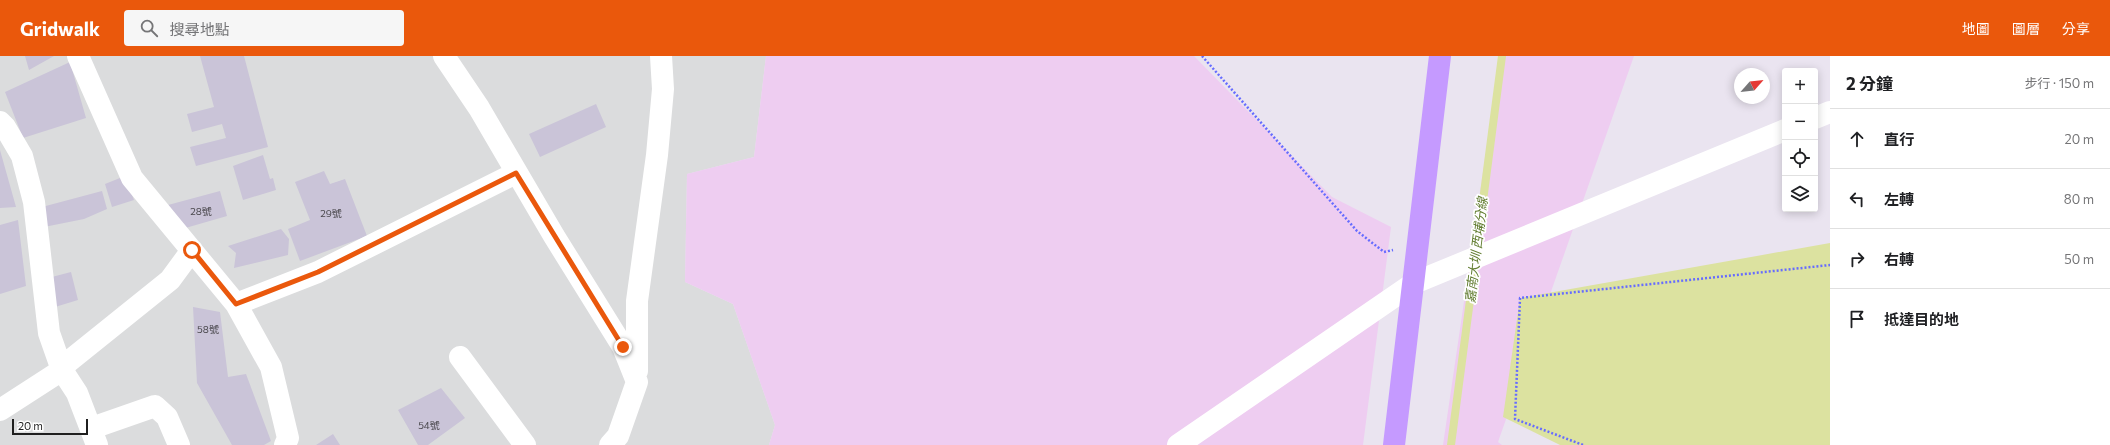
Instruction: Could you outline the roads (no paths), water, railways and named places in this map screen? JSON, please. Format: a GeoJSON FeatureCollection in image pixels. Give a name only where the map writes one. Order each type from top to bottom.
{"type":"FeatureCollection","features":[{"type":"Feature","properties":{"kind":"main road"},"geometry":{"type":"LineString","coordinates":[[1394,445],[1419,244],[1440,56]]}},
{"type":"Feature","properties":{"kind":"lane"},"geometry":{"type":"LineString","coordinates":[[78,56],[132,178],[236,304],[271,367],[288,438],[285,445]]}},
{"type":"Feature","properties":{"kind":"lane"},"geometry":{"type":"LineString","coordinates":[[444,56],[479,108],[516,173],[623,347],[637,382]]}},
{"type":"Feature","properties":{"kind":"lane"},"geometry":{"type":"LineString","coordinates":[[610,445],[618,436],[637,382],[637,301],[657,155],[663,89],[660,56]]}},
{"type":"Feature","properties":{"kind":"lane"},"geometry":{"type":"LineString","coordinates":[[1818,117],[1830,112]]}},
{"type":"Feature","properties":{"kind":"lane"},"geometry":{"type":"LineString","coordinates":[[0,122],[5,126],[22,156],[34,202],[49,333],[62,370],[77,393],[94,436],[154,406],[167,417],[179,445]]}},
{"type":"Feature","properties":{"kind":"lane"},"geometry":{"type":"LineString","coordinates":[[1178,445],[1414,282],[1782,131]]}},
{"type":"Feature","properties":{"kind":"lane"},"geometry":{"type":"LineString","coordinates":[[236,304],[318,272],[516,173]]}},
{"type":"Feature","properties":{"kind":"lane"},"geometry":{"type":"LineString","coordinates":[[0,410],[62,370],[68,362],[170,280],[192,250]]}},
{"type":"Feature","properties":{"kind":"lane"},"geometry":{"type":"LineString","coordinates":[[460,357],[525,445]]}},
{"type":"Feature","properties":{"kind":"waterway","name":"嘉南大圳 西埔分線"},"geometry":{"type":"LineString","coordinates":[[1451,445],[1502,56]]}}]}
